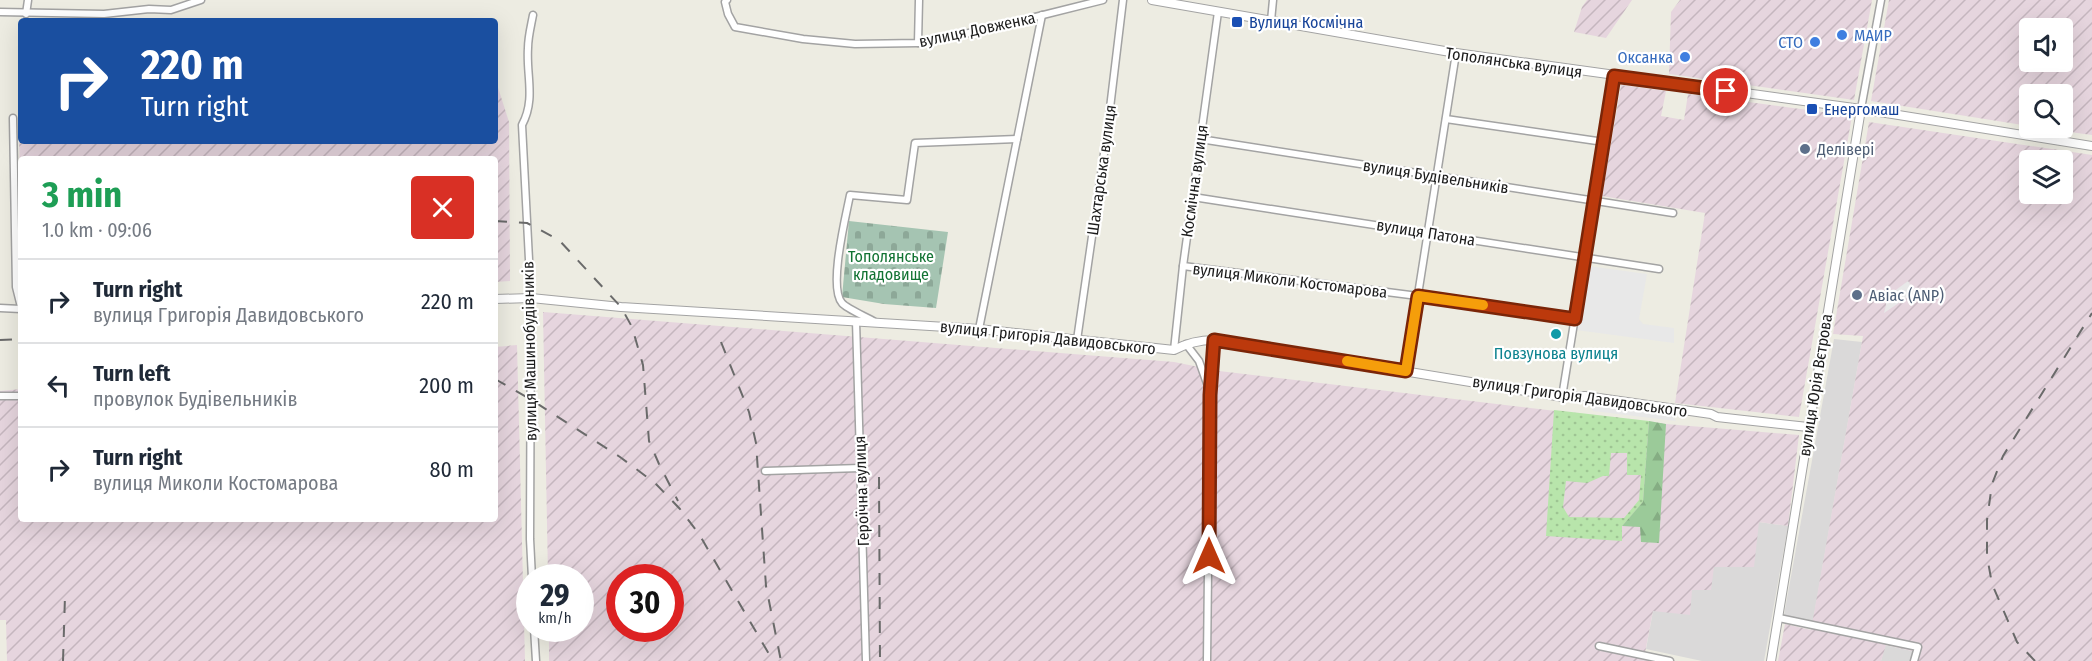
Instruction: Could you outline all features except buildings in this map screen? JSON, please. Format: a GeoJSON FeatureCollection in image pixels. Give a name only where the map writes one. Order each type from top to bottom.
{"type":"FeatureCollection","features":[{"type":"Feature","properties":{"kind":"street"},"geometry":{"type":"LineString","coordinates":[[26,14],[28,0]]}},
{"type":"Feature","properties":{"kind":"street"},"geometry":{"type":"LineString","coordinates":[[149,9],[150,0]]}},
{"type":"Feature","properties":{"kind":"street"},"geometry":{"type":"LineString","coordinates":[[0,12],[104,14],[149,9],[171,10],[201,0]]}},
{"type":"Feature","properties":{"kind":"street","name":"вулиця Довженка"},"geometry":{"type":"LineString","coordinates":[[727,0],[728,14],[735,27],[803,39],[855,44],[918,43],[979,31],[1103,0]]}},
{"type":"Feature","properties":{"kind":"street"},"geometry":{"type":"LineString","coordinates":[[918,43],[919,0]]}},
{"type":"Feature","properties":{"kind":"street","name":"Шахтарська вулиця"},"geometry":{"type":"LineString","coordinates":[[1077,340],[1107,133],[1123,0]]}},
{"type":"Feature","properties":{"kind":"street","name":"Тополянська вулиця"},"geometry":{"type":"LineString","coordinates":[[1152,0],[1456,53],[1861,110],[2092,146]]}},
{"type":"Feature","properties":{"kind":"street"},"geometry":{"type":"LineString","coordinates":[[1270,21],[1273,0]]}},
{"type":"Feature","properties":{"kind":"street"},"geometry":{"type":"LineString","coordinates":[[1861,110],[1881,0]]}},
{"type":"Feature","properties":{"kind":"street","name":"Космічна вулиця"},"geometry":{"type":"LineString","coordinates":[[1174,350],[1183,266],[1218,12]]}},
{"type":"Feature","properties":{"kind":"street","name":"вулиця Машинобудівників"},"geometry":{"type":"LineString","coordinates":[[531,564],[531,298],[522,124],[529,112],[530,83],[527,50],[533,15]]}},
{"type":"Feature","properties":{"kind":"street"},"geometry":{"type":"LineString","coordinates":[[979,328],[1042,15]]}},
{"type":"Feature","properties":{"kind":"street"},"geometry":{"type":"LineString","coordinates":[[1406,371],[1456,53]]}},
{"type":"Feature","properties":{"kind":"street"},"geometry":{"type":"LineString","coordinates":[[1562,397],[1614,76]]}},
{"type":"Feature","properties":{"kind":"street","name":"вулиця Юрія Вєтрова"},"geometry":{"type":"LineString","coordinates":[[1771,661],[1861,110]]}},
{"type":"Feature","properties":{"kind":"street"},"geometry":{"type":"LineString","coordinates":[[13,118],[18,295]]}},
{"type":"Feature","properties":{"kind":"street"},"geometry":{"type":"LineString","coordinates":[[1446,119],[1604,142]]}},
{"type":"Feature","properties":{"kind":"street"},"geometry":{"type":"LineString","coordinates":[[875,322],[842,303],[836,288],[839,252],[850,195],[907,200],[915,143],[1017,139]]}},
{"type":"Feature","properties":{"kind":"street","name":"вулиця Будівельників"},"geometry":{"type":"LineString","coordinates":[[1200,139],[1673,213]]}},
{"type":"Feature","properties":{"kind":"street","name":"вулиця Патона"},"geometry":{"type":"LineString","coordinates":[[1193,196],[1659,269]]}},
{"type":"Feature","properties":{"kind":"street","name":"вулиця Миколи Костомарова"},"geometry":{"type":"LineString","coordinates":[[1183,266],[1575,319]]}},
{"type":"Feature","properties":{"kind":"street","name":"вулиця Григорія Давидовського"},"geometry":{"type":"LineString","coordinates":[[498,299],[531,298],[633,308],[979,328],[1174,350],[1200,340],[1214,340],[1562,397],[1585,396],[1711,414],[1717,417],[1808,427]]}},
{"type":"Feature","properties":{"kind":"street"},"geometry":{"type":"LineString","coordinates":[[0,308],[18,308]]}},
{"type":"Feature","properties":{"kind":"street","name":"Героїчна вулиця"},"geometry":{"type":"LineString","coordinates":[[856,321],[866,661]]}},
{"type":"Feature","properties":{"kind":"street"},"geometry":{"type":"LineString","coordinates":[[1207,661],[1210,395],[1214,340]]}},
{"type":"Feature","properties":{"kind":"street"},"geometry":{"type":"LineString","coordinates":[[1186,344],[1199,361],[1210,395]]}},
{"type":"Feature","properties":{"kind":"street"},"geometry":{"type":"LineString","coordinates":[[0,396],[18,396]]}},
{"type":"Feature","properties":{"kind":"street"},"geometry":{"type":"LineString","coordinates":[[765,471],[860,468]]}},
{"type":"Feature","properties":{"kind":"street"},"geometry":{"type":"LineString","coordinates":[[1779,618],[1918,647],[1914,661]]}},
{"type":"Feature","properties":{"kind":"street"},"geometry":{"type":"LineString","coordinates":[[535,642],[536,661]]}},
{"type":"Feature","properties":{"kind":"street"},"geometry":{"type":"LineString","coordinates":[[1599,646],[1670,661]]}},
{"type":"Feature","properties":{"kind":"shaded area"},"geometry":{"type":"Polygon","coordinates":[[[1587,0],[1632,0],[1606,38],[1574,32],[1582,7],[1587,0]]]}},
{"type":"Feature","properties":{"kind":"shaded area"},"geometry":{"type":"Polygon","coordinates":[[[1680,0],[1872,0],[1854,100],[1669,74],[1671,12],[1680,0]]]}},
{"type":"Feature","properties":{"kind":"shaded area"},"geometry":{"type":"Polygon","coordinates":[[[1889,0],[2092,0],[2092,135],[2073,132],[2073,84],[2019,84],[2019,124],[1871,101],[1889,0]]]}},
{"type":"Feature","properties":{"kind":"shaded area"},"geometry":{"type":"Polygon","coordinates":[[[1621,85],[1666,91],[1661,116],[1684,120],[1688,94],[1852,116],[1799,417],[1675,403],[1705,213],[1602,196],[1621,85]]]}},
{"type":"Feature","properties":{"kind":"shaded area"},"geometry":{"type":"Polygon","coordinates":[[[498,87],[509,122],[510,281],[498,282],[498,156],[20,156],[19,144],[498,144],[498,87]]]}},
{"type":"Feature","properties":{"kind":"shaded area"},"geometry":{"type":"Polygon","coordinates":[[[1869,122],[2058,150],[2019,150],[2019,204],[2073,204],[2073,152],[2092,155],[2092,661],[1914,661],[1916,652],[1886,645],[1881,661],[1778,661],[1785,624],[1811,630],[1863,336],[1833,334],[1869,122]]]}},
{"type":"Feature","properties":{"kind":"shaded area"},"geometry":{"type":"Polygon","coordinates":[[[1588,266],[1647,274],[1639,319],[1643,324],[1674,328],[1674,343],[1576,330],[1588,266]]]}},
{"type":"Feature","properties":{"kind":"shaded area"},"geometry":{"type":"Polygon","coordinates":[[[1908,281],[1915,292],[1884,313],[1885,298],[1908,281]]]}},
{"type":"Feature","properties":{"kind":"shaded area"},"geometry":{"type":"Polygon","coordinates":[[[543,312],[1174,362],[1219,371],[1666,424],[1799,435],[1788,526],[1759,522],[1754,567],[1714,567],[1711,590],[1692,590],[1690,615],[1653,611],[1644,658],[1654,661],[549,661],[549,642],[594,642],[594,564],[548,564],[543,312]]]}},
{"type":"Feature","properties":{"kind":"shaded area"},"geometry":{"type":"Polygon","coordinates":[[[1834,339],[1862,342],[1813,621],[1784,615],[1834,339]]]}},
{"type":"Feature","properties":{"kind":"shaded area"},"geometry":{"type":"Polygon","coordinates":[[[517,345],[523,564],[516,564],[516,642],[525,642],[525,661],[7,661],[6,620],[0,620],[0,391],[18,389],[18,522],[498,522],[498,347],[517,345]]]}},
{"type":"Feature","properties":{"kind":"shaded area"},"geometry":{"type":"Polygon","coordinates":[[[1585,396],[1666,406],[1676,421],[1593,411],[1585,396]]]}},
{"type":"Feature","properties":{"kind":"shaded area"},"geometry":{"type":"Polygon","coordinates":[[[1759,522],[1788,526],[1764,661],[1702,661],[1646,649],[1653,611],[1692,589],[1759,522]]]}},
{"type":"Feature","properties":{"kind":"shaded area"},"geometry":{"type":"Polygon","coordinates":[[[1885,645],[1917,652],[1914,661],[1881,661],[1885,645]]]}},
{"type":"Feature","properties":{"kind":"green space","name":"Тополянське кладовище"},"geometry":{"type":"Polygon","coordinates":[[[849,221],[948,232],[936,308],[884,304],[842,297],[849,221]]]}},
{"type":"Feature","properties":{"kind":"green space"},"geometry":{"type":"Polygon","coordinates":[[[1554,410],[1649,421],[1643,502],[1622,526],[1622,541],[1546,536],[1554,410]],[[1611,453],[1609,476],[1603,476],[1587,483],[1566,481],[1563,507],[1569,517],[1624,518],[1639,500],[1641,475],[1627,475],[1627,453],[1611,453]]]}},
{"type":"Feature","properties":{"kind":"green space"},"geometry":{"type":"Polygon","coordinates":[[[1649,421],[1666,424],[1659,543],[1641,542],[1640,527],[1622,526],[1643,502],[1649,421]]]}},
{"type":"Feature","properties":{"kind":"railway"},"geometry":{"type":"LineString","coordinates":[[498,221],[527,223],[559,240],[621,307],[632,327],[643,365],[649,441],[678,501]]}},
{"type":"Feature","properties":{"kind":"railway"},"geometry":{"type":"LineString","coordinates":[[2035,661],[2017,642],[1992,584],[1987,556],[1987,520],[1992,484],[2003,456],[2092,313]]}},
{"type":"Feature","properties":{"kind":"railway"},"geometry":{"type":"LineString","coordinates":[[0,340],[18,339]]}},
{"type":"Feature","properties":{"kind":"railway"},"geometry":{"type":"LineString","coordinates":[[721,342],[749,412],[756,443],[766,586],[781,661]]}},
{"type":"Feature","properties":{"kind":"railway"},"geometry":{"type":"LineString","coordinates":[[498,381],[620,457],[655,483],[680,509],[699,534],[773,661]]}},
{"type":"Feature","properties":{"kind":"railway"},"geometry":{"type":"LineString","coordinates":[[879,477],[880,661]]}},
{"type":"Feature","properties":{"kind":"railway"},"geometry":{"type":"LineString","coordinates":[[63,661],[65,596]]}},
{"type":"Feature","properties":{"kind":"slow traffic"},"geometry":{"type":"LineString","coordinates":[[1347,361],[1406,371],[1418,296],[1483,305]]}},
{"type":"Feature","properties":{"kind":"place","name":"Вулиця Космічна"},"geometry":{"type":"Point","coordinates":[1237,22]}},
{"type":"Feature","properties":{"kind":"place","name":"МАИР"},"geometry":{"type":"Point","coordinates":[1842,35]}},
{"type":"Feature","properties":{"kind":"place","name":"СТО"},"geometry":{"type":"Point","coordinates":[1815,42]}},
{"type":"Feature","properties":{"kind":"place","name":"Оксанка"},"geometry":{"type":"Point","coordinates":[1685,57]}},
{"type":"Feature","properties":{"kind":"place","name":"Енергомаш"},"geometry":{"type":"Point","coordinates":[1812,109]}},
{"type":"Feature","properties":{"kind":"place","name":"Делівері"},"geometry":{"type":"Point","coordinates":[1805,149]}},
{"type":"Feature","properties":{"kind":"place","name":"Авіас (ANP)"},"geometry":{"type":"Point","coordinates":[1857,295]}},
{"type":"Feature","properties":{"kind":"place","name":"Повзунова вулиця"},"geometry":{"type":"Point","coordinates":[1556,334]}},
{"type":"Feature","properties":{"kind":"route"},"geometry":{"type":"LineString","coordinates":[[1209,556],[1210,395],[1214,340],[1406,371],[1418,296],[1575,319],[1614,76],[1726,91]]}}]}
